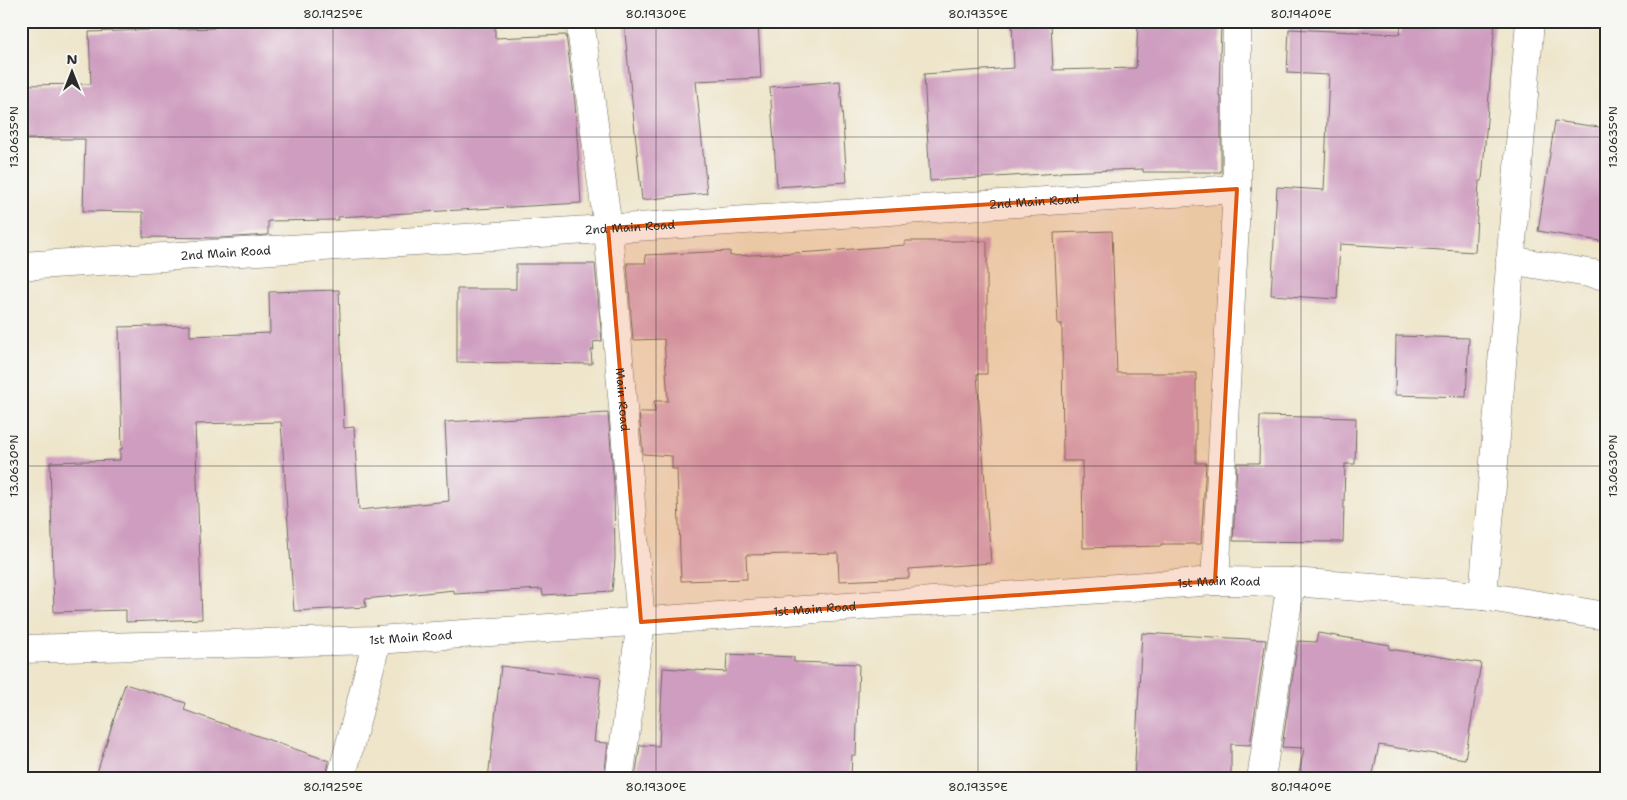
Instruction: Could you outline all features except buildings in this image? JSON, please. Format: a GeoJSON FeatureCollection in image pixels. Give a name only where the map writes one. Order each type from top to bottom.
{"type":"FeatureCollection","features":[{"type":"Feature","properties":{"kind":"street","name":"Main Road"},"geometry":{"type":"LineString","coordinates":[[580,21],[608,228],[641,622],[619,779]]}},
{"type":"Feature","properties":{"kind":"street"},"geometry":{"type":"LineString","coordinates":[[1215,581],[1238,189],[1238,21]]}},
{"type":"Feature","properties":{"kind":"street"},"geometry":{"type":"LineString","coordinates":[[1483,596],[1530,21]]}},
{"type":"Feature","properties":{"kind":"street","name":"2nd Main Road"},"geometry":{"type":"LineString","coordinates":[[21,266],[1238,189]]}},
{"type":"Feature","properties":{"kind":"street"},"geometry":{"type":"LineString","coordinates":[[1510,260],[1606,276]]}},
{"type":"Feature","properties":{"kind":"street","name":"1st Main Road"},"geometry":{"type":"LineString","coordinates":[[21,649],[377,640],[1215,581],[1291,582],[1483,596],[1606,616]]}},
{"type":"Feature","properties":{"kind":"street"},"geometry":{"type":"LineString","coordinates":[[1261,779],[1291,582]]}},
{"type":"Feature","properties":{"kind":"street"},"geometry":{"type":"LineString","coordinates":[[341,779],[377,640]]}},
{"type":"Feature","properties":{"kind":"highlighted area"},"geometry":{"type":"Polygon","coordinates":[[[1237,189],[1215,581],[641,622],[608,228],[1237,189]]]}}]}
